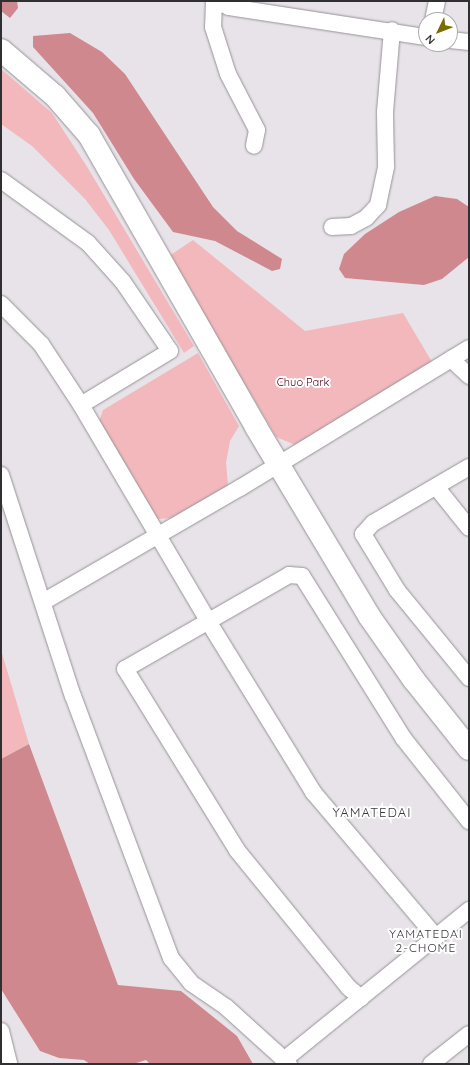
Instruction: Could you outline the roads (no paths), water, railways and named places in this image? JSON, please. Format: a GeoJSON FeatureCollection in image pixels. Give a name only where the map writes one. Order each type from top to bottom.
{"type":"FeatureCollection","features":[{"type":"Feature","properties":{"kind":"street"},"geometry":{"type":"LineString","coordinates":[[254,146],[257,130],[228,74],[213,27],[216,1],[229,7],[392,30],[418,35]]}},
{"type":"Feature","properties":{"kind":"street"},"geometry":{"type":"LineString","coordinates":[[435,12],[437,1]]}},
{"type":"Feature","properties":{"kind":"street"},"geometry":{"type":"LineString","coordinates":[[332,227],[351,226],[366,218],[378,205],[386,166],[385,112],[392,30]]}},
{"type":"Feature","properties":{"kind":"street"},"geometry":{"type":"LineString","coordinates":[[458,41],[469,42]]}},
{"type":"Feature","properties":{"kind":"street"},"geometry":{"type":"LineString","coordinates":[[1,50],[55,96],[88,135],[279,465],[373,622],[414,680],[469,749]]}},
{"type":"Feature","properties":{"kind":"street"},"geometry":{"type":"LineString","coordinates":[[1,180],[88,243],[123,282],[170,351],[82,405]]}},
{"type":"Feature","properties":{"kind":"street"},"geometry":{"type":"LineString","coordinates":[[1,304],[41,344],[82,405],[208,621],[313,792],[436,937]]}},
{"type":"Feature","properties":{"kind":"street"},"geometry":{"type":"LineString","coordinates":[[43,602],[279,465],[469,348]]}},
{"type":"Feature","properties":{"kind":"street"},"geometry":{"type":"LineString","coordinates":[[451,359],[469,376]]}},
{"type":"Feature","properties":{"kind":"street"},"geometry":{"type":"LineString","coordinates":[[469,467],[437,488],[373,523],[363,534],[397,590],[469,678]]}},
{"type":"Feature","properties":{"kind":"street"},"geometry":{"type":"LineString","coordinates":[[1,475],[73,696],[171,958],[191,983],[226,1007],[287,1062],[361,998],[469,910]]}},
{"type":"Feature","properties":{"kind":"street"},"geometry":{"type":"LineString","coordinates":[[437,488],[469,528]]}},
{"type":"Feature","properties":{"kind":"street"},"geometry":{"type":"LineString","coordinates":[[361,998],[349,988],[237,850],[125,669],[289,575],[302,576],[404,739],[469,821]]}},
{"type":"Feature","properties":{"kind":"street"},"geometry":{"type":"LineString","coordinates":[[1,1031],[9,1064]]}},
{"type":"Feature","properties":{"kind":"street"},"geometry":{"type":"LineString","coordinates":[[431,1064],[469,1034]]}},
{"type":"Feature","properties":{"kind":"district","name":"YAMATEDAI"},"geometry":{"type":"Point","coordinates":[372,812]}},
{"type":"Feature","properties":{"kind":"district","name":"YAMATEDAI 2-CHOME"},"geometry":{"type":"Point","coordinates":[426,941]}},
{"type":"Feature","properties":{"kind":"park label","name":"Chuo Park"},"geometry":{"type":"Point","coordinates":[303,382]}}]}
